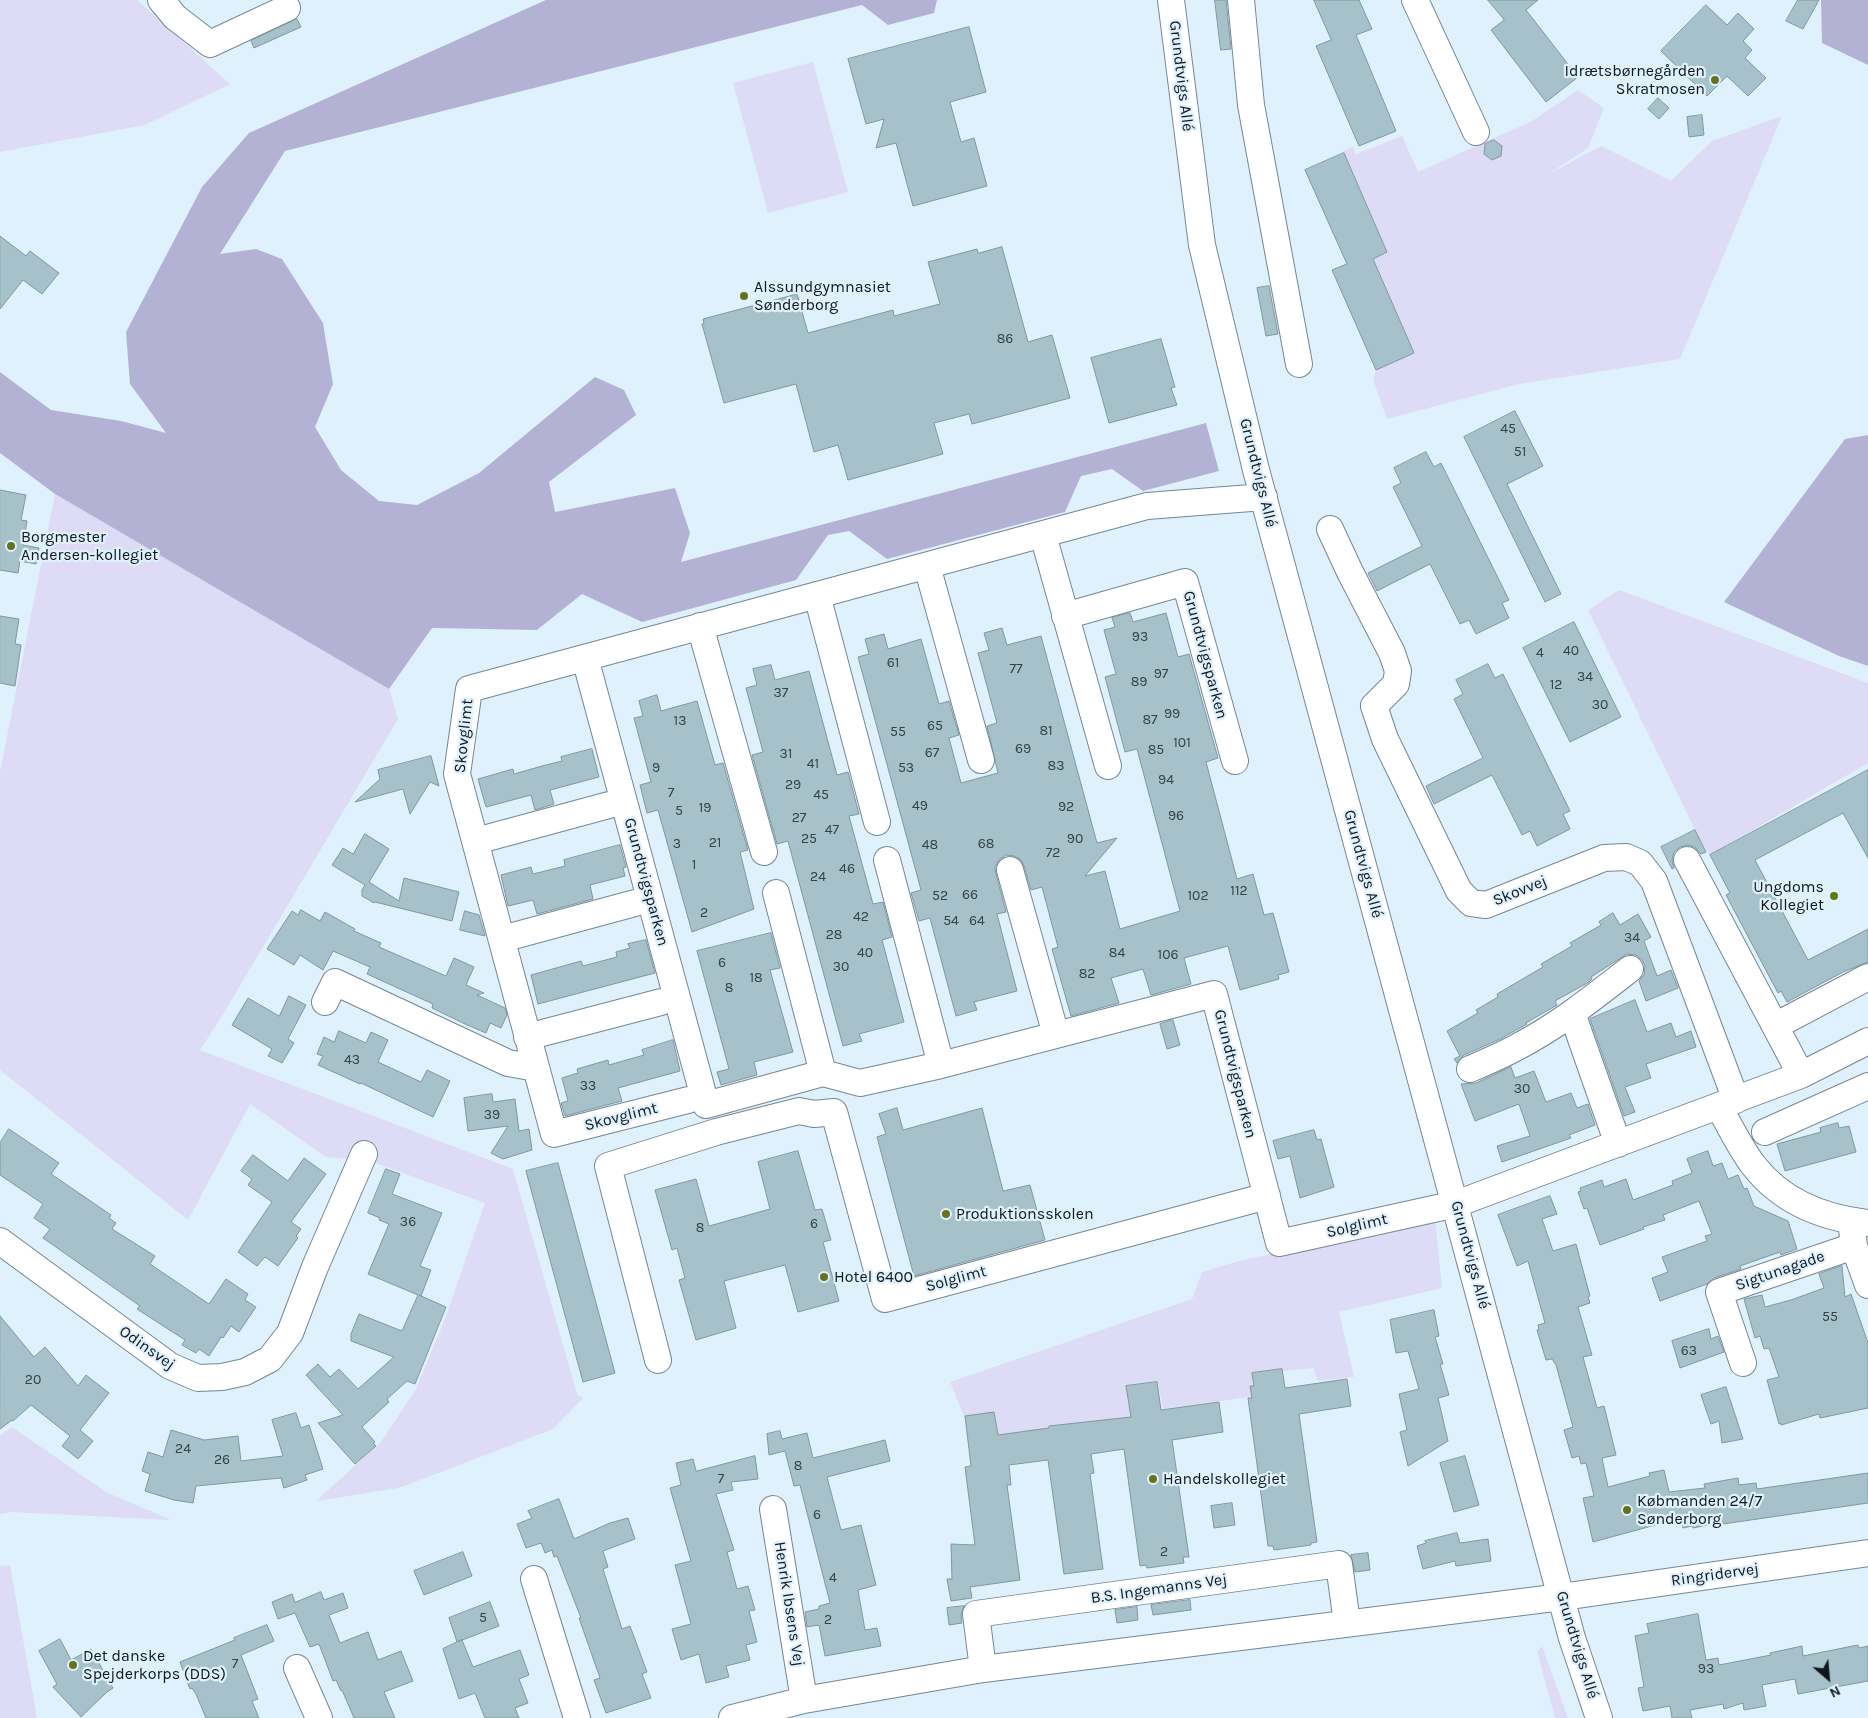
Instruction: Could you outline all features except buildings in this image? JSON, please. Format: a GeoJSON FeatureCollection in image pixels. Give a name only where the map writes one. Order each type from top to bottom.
{"type":"FeatureCollection","features":[{"type":"Feature","properties":{"kind":"street"},"geometry":{"type":"LineString","coordinates":[[161,0],[175,18],[210,44],[287,8]]}},
{"type":"Feature","properties":{"kind":"street","name":"Grundtvigs Allé"},"geometry":{"type":"LineString","coordinates":[[1171,0],[1202,244],[1264,497],[1572,1638],[1599,1718]]}},
{"type":"Feature","properties":{"kind":"street"},"geometry":{"type":"LineString","coordinates":[[1241,0],[1251,106],[1298,364]]}},
{"type":"Feature","properties":{"kind":"street"},"geometry":{"type":"LineString","coordinates":[[1415,0],[1476,132]]}},
{"type":"Feature","properties":{"kind":"street"},"geometry":{"type":"LineString","coordinates":[[585,658],[1147,506],[1264,497]]}},
{"type":"Feature","properties":{"kind":"street","name":"Skovvej"},"geometry":{"type":"LineString","coordinates":[[1330,528],[1350,572],[1392,653],[1398,671],[1396,684],[1374,706],[1385,738],[1459,891],[1471,903],[1486,905],[1604,858],[1624,856],[1640,863],[1654,881],[1728,1103]]}},
{"type":"Feature","properties":{"kind":"street"},"geometry":{"type":"LineString","coordinates":[[1042,535],[1108,766]]}},
{"type":"Feature","properties":{"kind":"street"},"geometry":{"type":"LineString","coordinates":[[926,566],[981,760]]}},
{"type":"Feature","properties":{"kind":"street","name":"Grundtvigsparken"},"geometry":{"type":"LineString","coordinates":[[1066,616],[1185,582],[1235,761]]}},
{"type":"Feature","properties":{"kind":"street"},"geometry":{"type":"LineString","coordinates":[[817,595],[877,822]]}},
{"type":"Feature","properties":{"kind":"street"},"geometry":{"type":"LineString","coordinates":[[700,626],[764,852]]}},
{"type":"Feature","properties":{"kind":"street","name":"Grundtvigsparken"},"geometry":{"type":"LineString","coordinates":[[585,658],[706,1105],[823,1073],[860,1083],[942,1065],[1214,994],[1267,1196]]}},
{"type":"Feature","properties":{"kind":"street","name":"Skovglimt"},"geometry":{"type":"LineString","coordinates":[[585,658],[469,689],[457,774],[556,1140],[688,1100]]}},
{"type":"Feature","properties":{"kind":"street"},"geometry":{"type":"LineString","coordinates":[[476,841],[609,805]]}},
{"type":"Feature","properties":{"kind":"street"},"geometry":{"type":"LineString","coordinates":[[887,860],[942,1065]]}},
{"type":"Feature","properties":{"kind":"street"},"geometry":{"type":"LineString","coordinates":[[1687,860],[1801,1075]]}},
{"type":"Feature","properties":{"kind":"street"},"geometry":{"type":"LineString","coordinates":[[1010,870],[1056,1035]]}},
{"type":"Feature","properties":{"kind":"street"},"geometry":{"type":"LineString","coordinates":[[776,893],[823,1073]]}},
{"type":"Feature","properties":{"kind":"street"},"geometry":{"type":"LineString","coordinates":[[502,939],[635,903]]}},
{"type":"Feature","properties":{"kind":"street"},"geometry":{"type":"LineString","coordinates":[[1470,1069],[1518,1047],[1572,1013],[1630,969]]}},
{"type":"Feature","properties":{"kind":"street"},"geometry":{"type":"LineString","coordinates":[[1775,1026],[1868,977]]}},
{"type":"Feature","properties":{"kind":"street"},"geometry":{"type":"LineString","coordinates":[[325,1002],[335,982],[508,1063],[536,1068]]}},
{"type":"Feature","properties":{"kind":"street"},"geometry":{"type":"LineString","coordinates":[[528,1036],[661,1002]]}},
{"type":"Feature","properties":{"kind":"street"},"geometry":{"type":"LineString","coordinates":[[1572,1013],[1618,1144]]}},
{"type":"Feature","properties":{"kind":"street"},"geometry":{"type":"LineString","coordinates":[[1456,1204],[1801,1075],[1868,1042]]}},
{"type":"Feature","properties":{"kind":"street"},"geometry":{"type":"LineString","coordinates":[[1765,1132],[1868,1086]]}},
{"type":"Feature","properties":{"kind":"street"},"geometry":{"type":"LineString","coordinates":[[1728,1103],[1754,1166],[1777,1191],[1808,1209],[1858,1230],[1868,1285]]}},
{"type":"Feature","properties":{"kind":"street","name":"Solglimt"},"geometry":{"type":"LineString","coordinates":[[658,1360],[608,1166],[716,1132],[799,1111],[814,1114],[834,1112],[885,1299],[1267,1196],[1280,1244],[1456,1204]]}},
{"type":"Feature","properties":{"kind":"street","name":"Odinsvej"},"geometry":{"type":"LineString","coordinates":[[0,1241],[170,1366],[198,1378],[222,1377],[245,1372],[270,1359],[290,1333],[315,1267],[364,1154]]}},
{"type":"Feature","properties":{"kind":"street","name":"Sigtunagade"},"geometry":{"type":"LineString","coordinates":[[1743,1362],[1719,1292],[1858,1230]]}},
{"type":"Feature","properties":{"kind":"street","name":"Henrik Ibsens Vej"},"geometry":{"type":"LineString","coordinates":[[774,1509],[804,1700]]}},
{"type":"Feature","properties":{"kind":"street","name":"Ringridervej"},"geometry":{"type":"LineString","coordinates":[[1562,1597],[1868,1553]]}},
{"type":"Feature","properties":{"kind":"street","name":"B.S. Ingemanns Vej"},"geometry":{"type":"LineString","coordinates":[[983,1670],[976,1614],[1330,1565],[1339,1564],[1347,1623]]}},
{"type":"Feature","properties":{"kind":"street"},"geometry":{"type":"LineString","coordinates":[[534,1579],[578,1718]]}},
{"type":"Feature","properties":{"kind":"street"},"geometry":{"type":"LineString","coordinates":[[732,1718],[804,1700],[983,1670],[1562,1597]]}},
{"type":"Feature","properties":{"kind":"street"},"geometry":{"type":"LineString","coordinates":[[297,1668],[319,1718]]}},
{"type":"Feature","properties":{"kind":"shaded area"},"geometry":{"type":"Polygon","coordinates":[[[0,0],[137,0],[230,84],[145,125],[0,152],[0,0]]]}},
{"type":"Feature","properties":{"kind":"shaded area"},"geometry":{"type":"Polygon","coordinates":[[[546,0],[937,0],[934,13],[888,25],[862,5],[285,151],[220,254],[256,249],[282,259],[323,323],[333,384],[315,427],[341,470],[379,501],[417,505],[479,473],[595,377],[624,390],[636,415],[549,482],[555,512],[675,488],[690,533],[681,562],[1206,423],[1219,471],[1143,491],[1112,469],[1081,476],[1065,512],[887,559],[849,531],[828,535],[796,580],[642,622],[582,594],[537,630],[432,628],[389,689],[55,494],[0,453],[0,372],[51,410],[121,421],[166,433],[130,384],[126,332],[202,187],[249,133],[546,0]]]}},
{"type":"Feature","properties":{"kind":"shaded area"},"geometry":{"type":"Polygon","coordinates":[[[1821,0],[1868,0],[1868,65],[1822,43],[1821,0]]]}},
{"type":"Feature","properties":{"kind":"shaded area"},"geometry":{"type":"Polygon","coordinates":[[[813,62],[848,192],[768,213],[733,83],[813,62]]]}},
{"type":"Feature","properties":{"kind":"shaded area"},"geometry":{"type":"Polygon","coordinates":[[[1578,90],[1604,108],[1588,148],[1547,175],[1601,146],[1671,181],[1712,141],[1782,116],[1680,359],[1519,384],[1387,419],[1373,379],[1376,370],[1414,353],[1373,259],[1387,252],[1343,151],[1352,147],[1356,154],[1402,136],[1418,172],[1532,121],[1578,90]]]}},
{"type":"Feature","properties":{"kind":"shaded area"},"geometry":{"type":"Polygon","coordinates":[[[1868,435],[1868,666],[1839,656],[1724,602],[1845,439],[1868,435]]]}},
{"type":"Feature","properties":{"kind":"shaded area"},"geometry":{"type":"Polygon","coordinates":[[[55,494],[389,689],[398,719],[200,1050],[513,1169],[577,1394],[583,1398],[553,1429],[399,1488],[316,1501],[381,1442],[416,1389],[445,1319],[485,1203],[370,1161],[326,1157],[250,1104],[188,1220],[0,1070],[0,772],[55,494]]]}},
{"type":"Feature","properties":{"kind":"shaded area"},"geometry":{"type":"Polygon","coordinates":[[[1619,590],[1868,683],[1868,763],[1710,855],[1699,838],[1640,720],[1588,610],[1619,590]]]}},
{"type":"Feature","properties":{"kind":"shaded area"},"geometry":{"type":"Polygon","coordinates":[[[1435,1220],[1442,1288],[1339,1312],[1354,1377],[1318,1381],[1313,1368],[1253,1374],[1256,1396],[1163,1409],[1158,1383],[1128,1387],[1132,1417],[998,1436],[995,1415],[965,1419],[950,1382],[1192,1299],[1202,1272],[1243,1260],[1435,1220]]]}},
{"type":"Feature","properties":{"kind":"shaded area"},"geometry":{"type":"Polygon","coordinates":[[[12,1427],[106,1492],[171,1520],[10,1512],[0,1514],[0,1436],[12,1427]]]}},
{"type":"Feature","properties":{"kind":"shaded area"},"geometry":{"type":"Polygon","coordinates":[[[10,1565],[37,1718],[0,1718],[0,1566],[10,1565]]]}},
{"type":"Feature","properties":{"kind":"shaded area"},"geometry":{"type":"Polygon","coordinates":[[[1542,1646],[1568,1718],[1555,1718],[1537,1651],[1542,1646]]]}},
{"type":"Feature","properties":{"kind":"place","name":"Idrætsbørnegården Skratmosen"},"geometry":{"type":"Point","coordinates":[1715,80]}},
{"type":"Feature","properties":{"kind":"place","name":"Alssundgymnasiet Sønderborg"},"geometry":{"type":"Point","coordinates":[744,296]}},
{"type":"Feature","properties":{"kind":"place","name":"Borgmester Andersen-kollegiet"},"geometry":{"type":"Point","coordinates":[11,546]}},
{"type":"Feature","properties":{"kind":"place","name":"Ungdoms Kollegiet"},"geometry":{"type":"Point","coordinates":[1834,896]}},
{"type":"Feature","properties":{"kind":"place","name":"Produktionsskolen"},"geometry":{"type":"Point","coordinates":[946,1214]}},
{"type":"Feature","properties":{"kind":"place","name":"Hotel 6400"},"geometry":{"type":"Point","coordinates":[824,1277]}},
{"type":"Feature","properties":{"kind":"place","name":"Handelskollegiet"},"geometry":{"type":"Point","coordinates":[1153,1479]}},
{"type":"Feature","properties":{"kind":"place","name":"Købmanden 24/7 Sønderborg"},"geometry":{"type":"Point","coordinates":[1627,1510]}},
{"type":"Feature","properties":{"kind":"place","name":"Det danske Spejderkorps (DDS)"},"geometry":{"type":"Point","coordinates":[73,1665]}}]}
